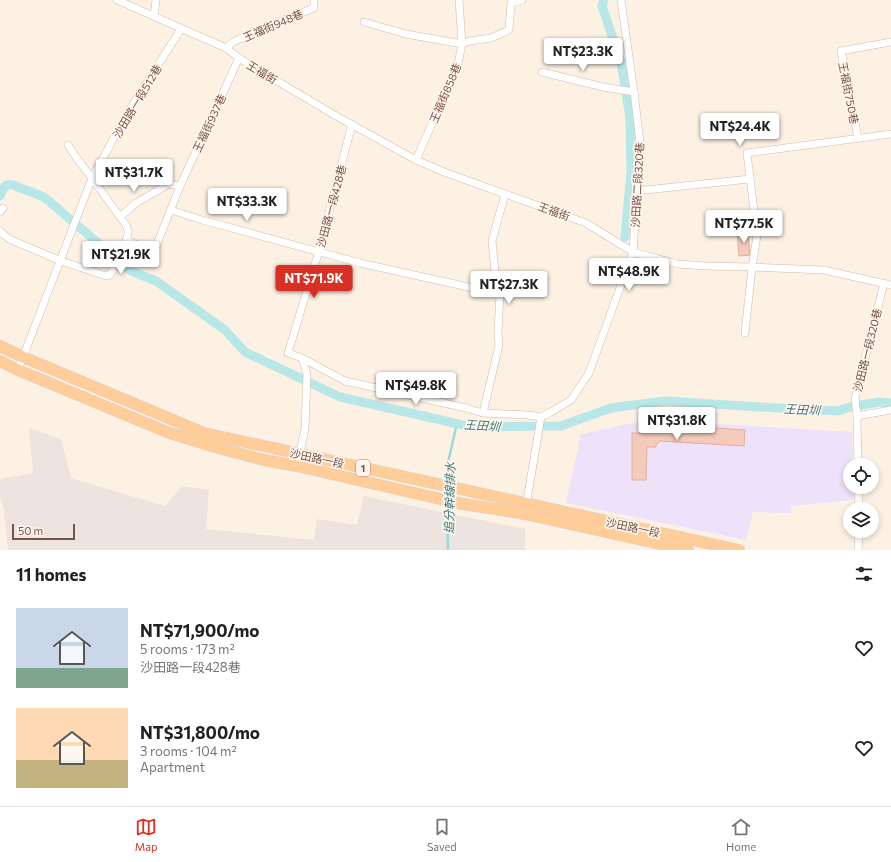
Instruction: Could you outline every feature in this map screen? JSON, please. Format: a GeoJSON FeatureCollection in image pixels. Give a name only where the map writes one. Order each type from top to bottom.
{"type":"FeatureCollection","features":[{"type":"Feature","properties":{"kind":"main road","name":"沙田路一段"},"geometry":{"type":"LineString","coordinates":[[0,346],[204,433],[466,490],[526,509],[688,550]]}},
{"type":"Feature","properties":{"kind":"main road","name":"沙田路一段"},"geometry":{"type":"LineString","coordinates":[[0,360],[18,370],[167,432],[264,460],[297,466],[458,503],[526,509],[694,545],[740,550]]}},
{"type":"Feature","properties":{"kind":"street"},"geometry":{"type":"LineString","coordinates":[[117,0],[226,48],[239,58]]}},
{"type":"Feature","properties":{"kind":"street"},"geometry":{"type":"LineString","coordinates":[[154,16],[156,0]]}},
{"type":"Feature","properties":{"kind":"street","name":"王福街948巷"},"geometry":{"type":"LineString","coordinates":[[226,48],[233,42],[314,8],[314,0]]}},
{"type":"Feature","properties":{"kind":"street","name":"王福街858巷"},"geometry":{"type":"LineString","coordinates":[[416,160],[458,64],[462,44],[459,0]]}},
{"type":"Feature","properties":{"kind":"street"},"geometry":{"type":"LineString","coordinates":[[364,22],[406,34],[462,44],[470,41],[491,38],[509,30],[511,3],[522,0]]}},
{"type":"Feature","properties":{"kind":"street","name":"沙田路二段320巷"},"geometry":{"type":"LineString","coordinates":[[621,0],[640,142],[633,252]]}},
{"type":"Feature","properties":{"kind":"street","name":"沙田路一段512巷"},"geometry":{"type":"LineString","coordinates":[[18,370],[92,178],[130,109],[181,28]]}},
{"type":"Feature","properties":{"kind":"street","name":"王福街750巷"},"geometry":{"type":"LineString","coordinates":[[858,138],[841,51],[891,42]]}},
{"type":"Feature","properties":{"kind":"street","name":"王福街"},"geometry":{"type":"LineString","coordinates":[[239,58],[338,117],[416,160],[444,172],[586,223],[633,252],[677,264],[824,270],[888,284]]}},
{"type":"Feature","properties":{"kind":"street","name":"王福街937巷"},"geometry":{"type":"LineString","coordinates":[[126,240],[137,245],[155,249],[180,186],[239,58]]}},
{"type":"Feature","properties":{"kind":"street"},"geometry":{"type":"LineString","coordinates":[[542,72],[634,92]]}},
{"type":"Feature","properties":{"kind":"street","name":"沙田路一段428巷"},"geometry":{"type":"LineString","coordinates":[[302,358],[288,353],[319,251],[352,124]]}},
{"type":"Feature","properties":{"kind":"street","name":"王福街750巷"},"geometry":{"type":"LineString","coordinates":[[745,333],[757,236],[747,152],[891,134]]}},
{"type":"Feature","properties":{"kind":"street"},"geometry":{"type":"LineString","coordinates":[[0,231],[9,239],[60,261],[106,276],[110,275],[126,240],[128,232],[127,228],[125,223],[68,145]]}},
{"type":"Feature","properties":{"kind":"street"},"geometry":{"type":"LineString","coordinates":[[636,191],[750,179]]}},
{"type":"Feature","properties":{"kind":"street"},"geometry":{"type":"LineString","coordinates":[[120,217],[136,203],[165,186],[170,184],[180,186]]}},
{"type":"Feature","properties":{"kind":"street"},"geometry":{"type":"LineString","coordinates":[[483,413],[499,345],[498,331],[500,294],[494,271],[492,241],[505,194]]}},
{"type":"Feature","properties":{"kind":"street"},"geometry":{"type":"LineString","coordinates":[[171,210],[202,220],[360,263],[500,294]]}},
{"type":"Feature","properties":{"kind":"street"},"geometry":{"type":"LineString","coordinates":[[302,358],[345,381],[483,413],[541,417],[571,400],[589,373],[633,252]]}},
{"type":"Feature","properties":{"kind":"street","name":"沙田路一段320巷"},"geometry":{"type":"LineString","coordinates":[[858,458],[858,416],[855,398],[888,284]]}},
{"type":"Feature","properties":{"kind":"street"},"geometry":{"type":"LineString","coordinates":[[297,466],[305,429],[307,374],[302,358]]}},
{"type":"Feature","properties":{"kind":"street"},"geometry":{"type":"LineString","coordinates":[[858,416],[891,410]]}},
{"type":"Feature","properties":{"kind":"street"},"geometry":{"type":"LineString","coordinates":[[526,509],[541,417]]}},
{"type":"Feature","properties":{"kind":"street"},"geometry":{"type":"LineString","coordinates":[[858,550],[859,538]]}},
{"type":"Feature","properties":{"kind":"shaded area"},"geometry":{"type":"Polygon","coordinates":[[[647,420],[852,432],[853,458],[843,458],[843,494],[853,494],[853,500],[791,506],[791,513],[753,512],[746,540],[566,503],[581,434],[647,420]]]}},
{"type":"Feature","properties":{"kind":"shaded area"},"geometry":{"type":"Polygon","coordinates":[[[29,428],[61,439],[71,478],[165,506],[182,486],[209,490],[206,529],[314,540],[317,519],[357,525],[364,496],[525,529],[525,550],[8,550],[4,509],[0,498],[0,479],[33,473],[29,428]]]}},
{"type":"Feature","properties":{"kind":"building"},"geometry":{"type":"Polygon","coordinates":[[[748,231],[750,255],[739,256],[737,232],[748,231]]]}},
{"type":"Feature","properties":{"kind":"building"},"geometry":{"type":"Polygon","coordinates":[[[646,421],[651,424],[745,430],[744,446],[659,441],[656,444],[656,447],[647,447],[646,480],[632,480],[632,433],[643,433],[646,421]]]}},
{"type":"Feature","properties":{"kind":"waterway"},"geometry":{"type":"LineString","coordinates":[[604,0],[602,6],[621,62],[630,118],[631,171],[625,237]]}},
{"type":"Feature","properties":{"kind":"waterway","name":"王田圳"},"geometry":{"type":"LineString","coordinates":[[0,196],[4,187],[13,185],[44,197],[131,271],[156,281],[225,330],[245,352],[340,397],[472,427],[561,426],[611,408],[665,401],[838,411],[850,407],[879,402],[891,403]]}},
{"type":"Feature","properties":{"kind":"waterway","name":"追分幹線排水"},"geometry":{"type":"LineString","coordinates":[[447,484],[447,467],[457,423]]}},
{"type":"Feature","properties":{"kind":"waterway","name":"追分幹線排水"},"geometry":{"type":"LineString","coordinates":[[447,505],[448,550]]}}]}
